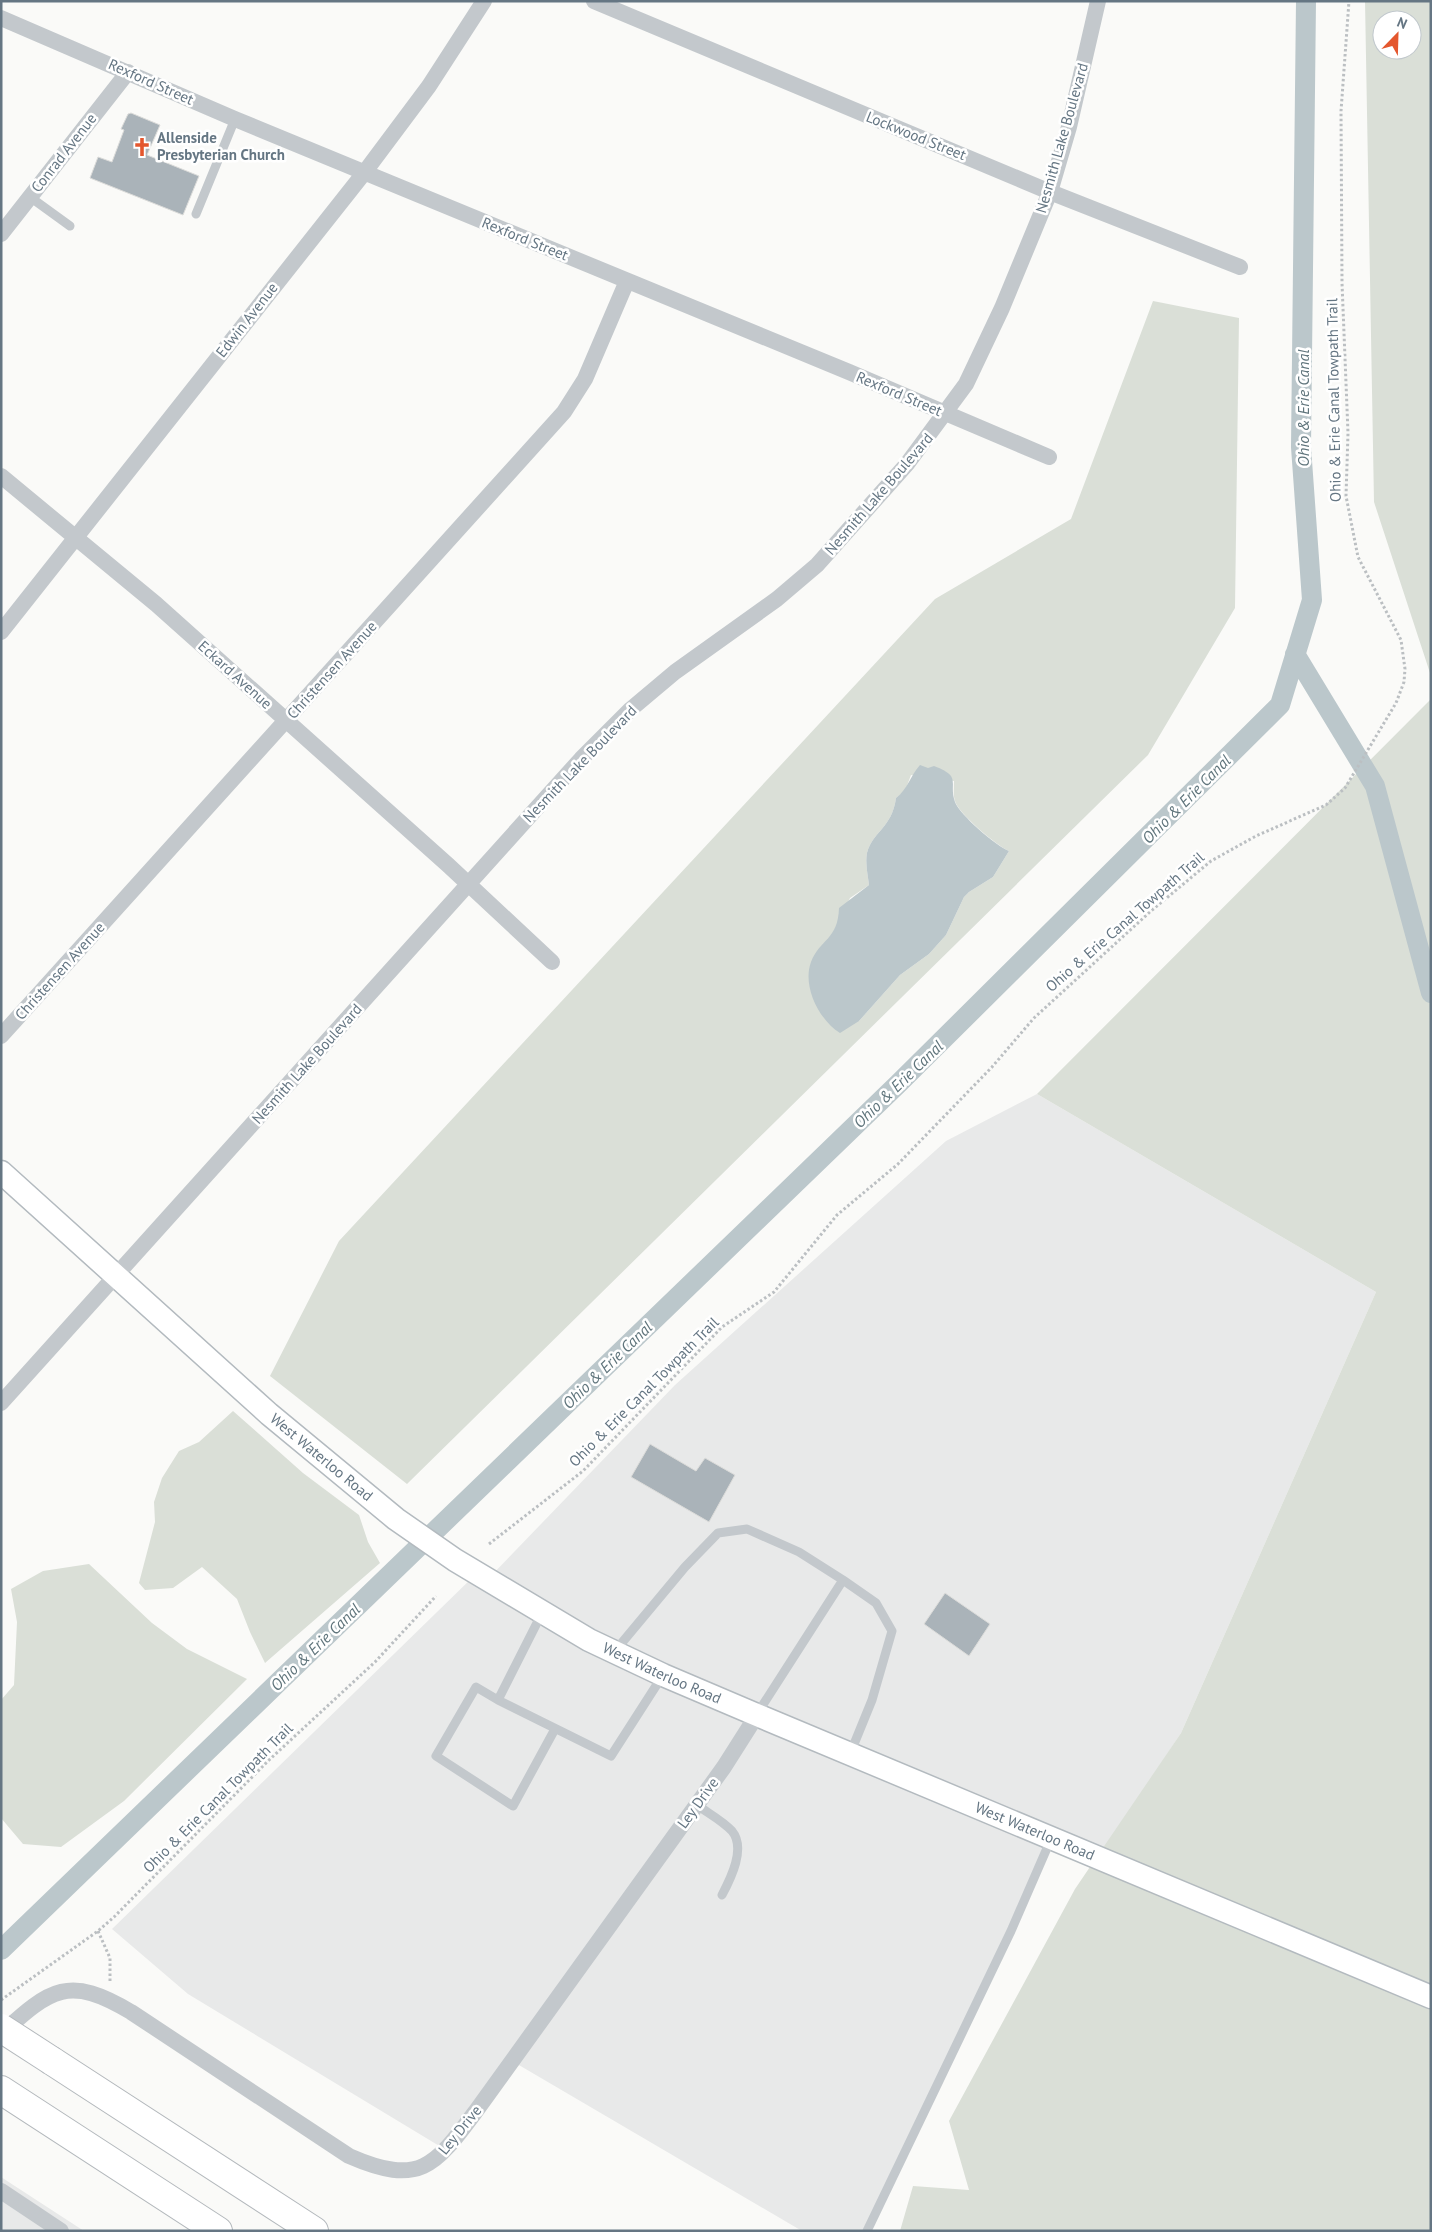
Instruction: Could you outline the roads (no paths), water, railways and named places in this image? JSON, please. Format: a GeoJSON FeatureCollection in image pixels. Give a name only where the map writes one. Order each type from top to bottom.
{"type":"FeatureCollection","features":[{"type":"Feature","properties":{"kind":"highway"},"geometry":{"type":"LineString","coordinates":[[1,2028],[314,2231]]}},
{"type":"Feature","properties":{"kind":"highway"},"geometry":{"type":"LineString","coordinates":[[9,2095],[218,2231]]}},
{"type":"Feature","properties":{"kind":"main road","name":"West Waterloo Road"},"geometry":{"type":"LineString","coordinates":[[1,1172],[269,1414],[396,1519],[455,1560],[543,1612],[614,1652],[663,1675],[1431,1997]]}},
{"type":"Feature","properties":{"kind":"street","name":"Edwin Avenue"},"geometry":{"type":"LineString","coordinates":[[1,632],[364,173],[429,86],[484,1]]}},
{"type":"Feature","properties":{"kind":"street","name":"Lockwood Street"},"geometry":{"type":"LineString","coordinates":[[594,1],[1050,192],[1240,267]]}},
{"type":"Feature","properties":{"kind":"street","name":"Nesmith Lake Boulevard"},"geometry":{"type":"LineString","coordinates":[[1,1403],[581,758],[631,709],[675,672],[777,599],[817,565],[907,464],[946,414],[966,384],[981,356],[1050,192],[1069,127],[1098,1]]}},
{"type":"Feature","properties":{"kind":"street","name":"Rexford Street"},"geometry":{"type":"LineString","coordinates":[[1,18],[364,173],[1050,457]]}},
{"type":"Feature","properties":{"kind":"street","name":"Conrad Avenue"},"geometry":{"type":"LineString","coordinates":[[1,234],[128,72]]}},
{"type":"Feature","properties":{"kind":"street","name":"Christensen Avenue"},"geometry":{"type":"LineString","coordinates":[[1,1036],[564,412],[585,379],[627,281]]}},
{"type":"Feature","properties":{"kind":"street","name":"Eckard Avenue"},"geometry":{"type":"LineString","coordinates":[[1,476],[156,604],[469,884],[552,962]]}},
{"type":"Feature","properties":{"kind":"street","name":"Ley Drive"},"geometry":{"type":"LineString","coordinates":[[1,2034],[27,2010],[54,1995],[70,1990],[84,1990],[105,1997],[349,2156],[386,2169],[409,2170],[425,2165],[440,2157],[450,2146],[697,1805],[757,1715]]}},
{"type":"Feature","properties":{"kind":"street"},"geometry":{"type":"LineString","coordinates":[[1,2191],[61,2231]]}},
{"type":"Feature","properties":{"kind":"lane"},"geometry":{"type":"LineString","coordinates":[[196,214],[235,119]]}},
{"type":"Feature","properties":{"kind":"lane"},"geometry":{"type":"LineString","coordinates":[[30,197],[70,226]]}},
{"type":"Feature","properties":{"kind":"lane"},"geometry":{"type":"LineString","coordinates":[[614,1652],[685,1567],[718,1533],[747,1529],[799,1552],[876,1603],[892,1631],[872,1700],[850,1754]]}},
{"type":"Feature","properties":{"kind":"lane"},"geometry":{"type":"LineString","coordinates":[[757,1715],[843,1580]]}},
{"type":"Feature","properties":{"kind":"lane"},"geometry":{"type":"LineString","coordinates":[[498,1700],[543,1612]]}},
{"type":"Feature","properties":{"kind":"lane"},"geometry":{"type":"LineString","coordinates":[[555,1728],[513,1806],[436,1756],[476,1687],[498,1700],[555,1728],[611,1756],[663,1675]]}},
{"type":"Feature","properties":{"kind":"lane"},"geometry":{"type":"LineString","coordinates":[[697,1805],[733,1832],[737,1847],[734,1873],[722,1894]]}},
{"type":"Feature","properties":{"kind":"lane"},"geometry":{"type":"LineString","coordinates":[[867,2231],[1011,1931],[1051,1838]]}},
{"type":"Feature","properties":{"kind":"waterway","name":"Ohio & Erie Canal"},"geometry":{"type":"LineString","coordinates":[[1,1950],[898,1084],[1280,705],[1312,600],[1301,447],[1306,1]]}},
{"type":"Feature","properties":{"kind":"waterway"},"geometry":{"type":"LineString","coordinates":[[1295,654],[1375,786],[1431,993]]}},
{"type":"Feature","properties":{"kind":"place","name":"Allenside Presbyterian Church"},"geometry":{"type":"Point","coordinates":[142,147]}}]}
